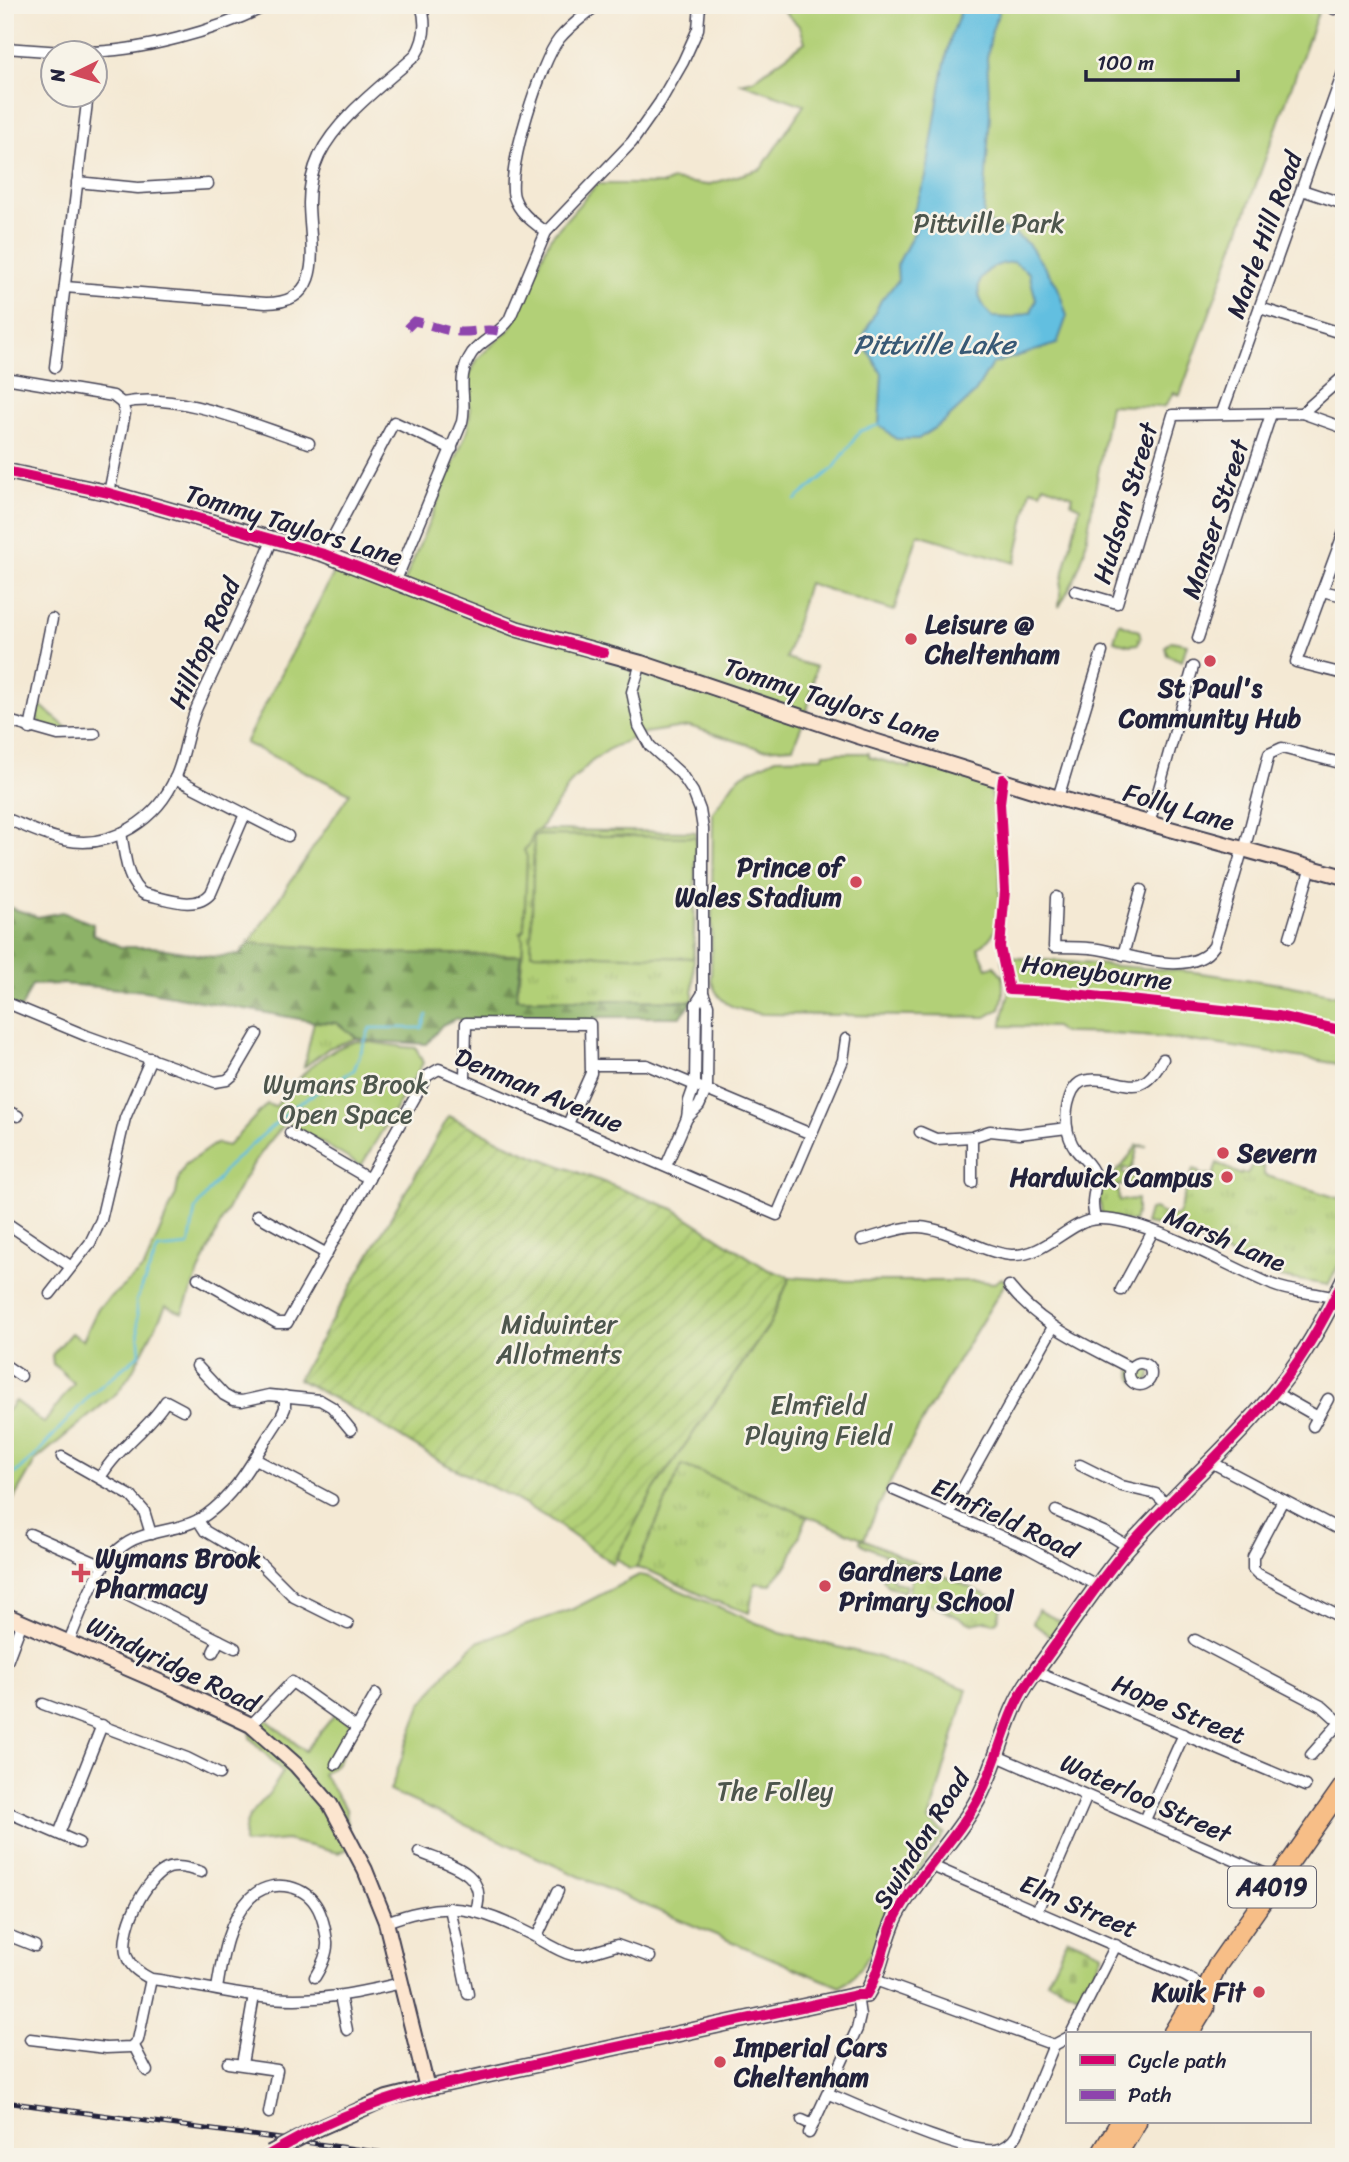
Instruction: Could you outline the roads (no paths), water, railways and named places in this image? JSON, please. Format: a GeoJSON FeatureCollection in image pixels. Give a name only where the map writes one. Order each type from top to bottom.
{"type":"FeatureCollection","features":[{"type":"Feature","properties":{"kind":"highway","name":"A4019"},"geometry":{"type":"LineString","coordinates":[[1190,2032],[1205,2008],[1205,1992],[1217,1966],[1344,1785]]}},
{"type":"Feature","properties":{"kind":"highway","name":"A4019"},"geometry":{"type":"LineString","coordinates":[[1173,2032],[1192,2001],[1205,1992]]}},
{"type":"Feature","properties":{"kind":"highway"},"geometry":{"type":"LineString","coordinates":[[1100,2157],[1119,2132]]}},
{"type":"Feature","properties":{"kind":"highway"},"geometry":{"type":"LineString","coordinates":[[1116,2157],[1119,2132]]}},
{"type":"Feature","properties":{"kind":"street"},"geometry":{"type":"LineString","coordinates":[[108,49],[181,37],[268,5]]}},
{"type":"Feature","properties":{"kind":"street"},"geometry":{"type":"LineString","coordinates":[[65,287],[265,303],[280,302],[299,291],[308,279],[312,266],[309,193],[318,158],[341,125],[415,56],[425,29],[421,5]]}},
{"type":"Feature","properties":{"kind":"street"},"geometry":{"type":"LineString","coordinates":[[396,580],[464,416],[461,386],[465,367],[475,350],[509,320],[546,232],[632,142],[660,102],[698,29],[700,5]]}},
{"type":"Feature","properties":{"kind":"street"},"geometry":{"type":"LineString","coordinates":[[546,232],[525,216],[517,204],[512,184],[517,155],[528,110],[553,48],[572,26],[591,10]]}},
{"type":"Feature","properties":{"kind":"street"},"geometry":{"type":"LineString","coordinates":[[5,48],[38,50]]}},
{"type":"Feature","properties":{"kind":"street","name":"Marle Hill Road"},"geometry":{"type":"LineString","coordinates":[[1222,413],[1344,70]]}},
{"type":"Feature","properties":{"kind":"street"},"geometry":{"type":"LineString","coordinates":[[1331,107],[1344,111]]}},
{"type":"Feature","properties":{"kind":"street"},"geometry":{"type":"LineString","coordinates":[[55,367],[86,108]]}},
{"type":"Feature","properties":{"kind":"street"},"geometry":{"type":"LineString","coordinates":[[77,182],[138,188],[208,184]]}},
{"type":"Feature","properties":{"kind":"street"},"geometry":{"type":"LineString","coordinates":[[1302,190],[1344,204]]}},
{"type":"Feature","properties":{"kind":"street"},"geometry":{"type":"LineString","coordinates":[[1260,308],[1344,334]]}},
{"type":"Feature","properties":{"kind":"street"},"geometry":{"type":"LineString","coordinates":[[1302,413],[1344,376]]}},
{"type":"Feature","properties":{"kind":"street"},"geometry":{"type":"LineString","coordinates":[[5,378],[113,396],[122,403],[125,413],[109,493]]}},
{"type":"Feature","properties":{"kind":"street"},"geometry":{"type":"LineString","coordinates":[[122,403],[140,399],[182,403],[309,443]]}},
{"type":"Feature","properties":{"kind":"street"},"geometry":{"type":"LineString","coordinates":[[1222,413],[1302,413],[1344,428]]}},
{"type":"Feature","properties":{"kind":"street","name":"Hudson Street"},"geometry":{"type":"LineString","coordinates":[[1075,590],[1117,603],[1173,415],[1222,413]]}},
{"type":"Feature","properties":{"kind":"street","name":"Manser Street"},"geometry":{"type":"LineString","coordinates":[[1198,638],[1271,414]]}},
{"type":"Feature","properties":{"kind":"street"},"geometry":{"type":"LineString","coordinates":[[324,554],[394,422],[452,449]]}},
{"type":"Feature","properties":{"kind":"street","name":"Tommy Taylors Lane"},"geometry":{"type":"LineString","coordinates":[[5,471],[109,493],[324,554],[517,629],[641,663],[858,736],[1003,779]]}},
{"type":"Feature","properties":{"kind":"street"},"geometry":{"type":"LineString","coordinates":[[1344,532],[1296,662],[1344,674]]}},
{"type":"Feature","properties":{"kind":"street","name":"Hilltop Road"},"geometry":{"type":"LineString","coordinates":[[5,818],[65,841],[87,842],[121,833],[150,815],[175,778],[196,709],[272,540]]}},
{"type":"Feature","properties":{"kind":"street"},"geometry":{"type":"LineString","coordinates":[[1322,591],[1344,596]]}},
{"type":"Feature","properties":{"kind":"street"},"geometry":{"type":"LineString","coordinates":[[30,729],[52,619]]}},
{"type":"Feature","properties":{"kind":"street"},"geometry":{"type":"LineString","coordinates":[[1058,798],[1102,652]]}},
{"type":"Feature","properties":{"kind":"street"},"geometry":{"type":"LineString","coordinates":[[641,663],[632,692],[639,726],[650,746],[687,783],[697,801],[702,820],[703,993],[708,1005],[707,1088],[699,1106],[687,1118]]}},
{"type":"Feature","properties":{"kind":"street"},"geometry":{"type":"LineString","coordinates":[[1149,824],[1185,704],[1193,667]]}},
{"type":"Feature","properties":{"kind":"street"},"geometry":{"type":"LineString","coordinates":[[5,720],[58,735],[95,734]]}},
{"type":"Feature","properties":{"kind":"street"},"geometry":{"type":"LineString","coordinates":[[1056,897],[1054,947],[1095,948],[1165,962],[1195,960],[1208,953],[1216,942],[1243,851],[1266,757],[1272,750],[1282,748],[1344,764]]}},
{"type":"Feature","properties":{"kind":"street"},"geometry":{"type":"LineString","coordinates":[[175,778],[288,836]]}},
{"type":"Feature","properties":{"kind":"street","name":"Folly Lane"},"geometry":{"type":"LineString","coordinates":[[1003,779],[1058,798],[1344,877]]}},
{"type":"Feature","properties":{"kind":"street"},"geometry":{"type":"LineString","coordinates":[[121,833],[133,883],[138,890],[144,894],[195,904],[211,893],[245,814]]}},
{"type":"Feature","properties":{"kind":"street"},"geometry":{"type":"LineString","coordinates":[[1290,937],[1311,867]]}},
{"type":"Feature","properties":{"kind":"street"},"geometry":{"type":"LineString","coordinates":[[1123,955],[1141,890]]}},
{"type":"Feature","properties":{"kind":"street"},"geometry":{"type":"LineString","coordinates":[[666,1166],[687,1118],[688,1101],[695,1084],[696,1004],[703,993]]}},
{"type":"Feature","properties":{"kind":"street"},"geometry":{"type":"LineString","coordinates":[[5,1002],[86,1036],[221,1082],[233,1075],[257,1034]]}},
{"type":"Feature","properties":{"kind":"street"},"geometry":{"type":"LineString","coordinates":[[465,1080],[466,1023],[590,1024],[592,1065],[568,1124]]}},
{"type":"Feature","properties":{"kind":"street","name":"Denman Avenue"},"geometry":{"type":"LineString","coordinates":[[198,1278],[277,1322],[284,1324],[292,1318],[429,1073],[435,1070],[443,1070],[777,1215],[843,1060],[846,1039]]}},
{"type":"Feature","properties":{"kind":"street"},"geometry":{"type":"LineString","coordinates":[[50,1294],[90,1243],[102,1220],[128,1110],[151,1058]]}},
{"type":"Feature","properties":{"kind":"street"},"geometry":{"type":"LineString","coordinates":[[862,1240],[917,1227],[998,1252],[1021,1254],[1043,1248],[1086,1221],[1095,1219],[1095,1177],[1091,1167],[1074,1147],[1067,1128],[1068,1103],[1073,1088],[1091,1079],[1134,1086],[1150,1079],[1163,1059]]}},
{"type":"Feature","properties":{"kind":"street"},"geometry":{"type":"LineString","coordinates":[[592,1065],[648,1065],[811,1133]]}},
{"type":"Feature","properties":{"kind":"street"},"geometry":{"type":"LineString","coordinates":[[5,1110],[18,1116]]}},
{"type":"Feature","properties":{"kind":"street"},"geometry":{"type":"LineString","coordinates":[[920,1132],[936,1139],[972,1137],[990,1131],[1019,1134],[1067,1128]]}},
{"type":"Feature","properties":{"kind":"street"},"geometry":{"type":"LineString","coordinates":[[290,1133],[369,1179]]}},
{"type":"Feature","properties":{"kind":"street"},"geometry":{"type":"LineString","coordinates":[[972,1137],[972,1183]]}},
{"type":"Feature","properties":{"kind":"street"},"geometry":{"type":"LineString","coordinates":[[257,1215],[327,1254]]}},
{"type":"Feature","properties":{"kind":"street","name":"Marsh Lane"},"geometry":{"type":"LineString","coordinates":[[1095,1219],[1153,1231],[1276,1287],[1335,1298]]}},
{"type":"Feature","properties":{"kind":"street"},"geometry":{"type":"LineString","coordinates":[[5,1222],[70,1266]]}},
{"type":"Feature","properties":{"kind":"street"},"geometry":{"type":"LineString","coordinates":[[1121,1290],[1153,1231]]}},
{"type":"Feature","properties":{"kind":"street","name":"Swindon Road"},"geometry":{"type":"LineString","coordinates":[[857,1995],[883,1949],[897,1915],[978,1800],[1020,1696],[1036,1672],[1129,1547],[1274,1392],[1308,1347],[1344,1279]]}},
{"type":"Feature","properties":{"kind":"street"},"geometry":{"type":"LineString","coordinates":[[1009,1286],[1021,1302],[1053,1327],[1130,1368]]}},
{"type":"Feature","properties":{"kind":"street"},"geometry":{"type":"LineString","coordinates":[[949,1513],[1053,1327]]}},
{"type":"Feature","properties":{"kind":"street"},"geometry":{"type":"LineString","coordinates":[[5,1366],[21,1376]]}},
{"type":"Feature","properties":{"kind":"street"},"geometry":{"type":"LineString","coordinates":[[197,1366],[224,1395],[233,1400],[242,1401],[262,1395],[325,1402],[351,1430]]}},
{"type":"Feature","properties":{"kind":"street"},"geometry":{"type":"LineString","coordinates":[[1274,1392],[1315,1421],[1328,1399]]}},
{"type":"Feature","properties":{"kind":"street"},"geometry":{"type":"LineString","coordinates":[[69,1641],[103,1566],[121,1547],[138,1538],[179,1528],[198,1520],[231,1493],[284,1412],[285,1396]]}},
{"type":"Feature","properties":{"kind":"street"},"geometry":{"type":"LineString","coordinates":[[100,1478],[108,1464],[151,1421],[166,1401],[183,1410]]}},
{"type":"Feature","properties":{"kind":"street"},"geometry":{"type":"LineString","coordinates":[[62,1457],[131,1496],[144,1511],[151,1534]]}},
{"type":"Feature","properties":{"kind":"street"},"geometry":{"type":"LineString","coordinates":[[255,1459],[332,1500]]}},
{"type":"Feature","properties":{"kind":"street"},"geometry":{"type":"LineString","coordinates":[[1211,1462],[1344,1532]]}},
{"type":"Feature","properties":{"kind":"street"},"geometry":{"type":"LineString","coordinates":[[1080,1465],[1122,1486],[1156,1494],[1168,1506]]}},
{"type":"Feature","properties":{"kind":"street","name":"Elmfield Road"},"geometry":{"type":"LineString","coordinates":[[894,1490],[1030,1549],[1098,1586]]}},
{"type":"Feature","properties":{"kind":"street"},"geometry":{"type":"LineString","coordinates":[[1283,1500],[1253,1557],[1253,1569],[1344,1619]]}},
{"type":"Feature","properties":{"kind":"street"},"geometry":{"type":"LineString","coordinates":[[1056,1511],[1106,1533],[1129,1547]]}},
{"type":"Feature","properties":{"kind":"street"},"geometry":{"type":"LineString","coordinates":[[198,1520],[205,1531],[262,1564],[294,1597],[348,1624]]}},
{"type":"Feature","properties":{"kind":"street"},"geometry":{"type":"LineString","coordinates":[[30,1534],[103,1566]]}},
{"type":"Feature","properties":{"kind":"street"},"geometry":{"type":"LineString","coordinates":[[97,1579],[235,1648]]}},
{"type":"Feature","properties":{"kind":"street","name":"Windyridge Road"},"geometry":{"type":"LineString","coordinates":[[5,1615],[190,1695],[251,1725],[296,1765],[330,1804],[353,1846],[386,1922],[427,2088]]}},
{"type":"Feature","properties":{"kind":"street"},"geometry":{"type":"LineString","coordinates":[[5,1667],[22,1622]]}},
{"type":"Feature","properties":{"kind":"street"},"geometry":{"type":"LineString","coordinates":[[213,1652],[219,1640]]}},
{"type":"Feature","properties":{"kind":"street"},"geometry":{"type":"LineString","coordinates":[[1195,1640],[1323,1707],[1342,1722],[1311,1755]]}},
{"type":"Feature","properties":{"kind":"street","name":"Hope Street"},"geometry":{"type":"LineString","coordinates":[[1036,1672],[1305,1786]]}},
{"type":"Feature","properties":{"kind":"street"},"geometry":{"type":"LineString","coordinates":[[251,1725],[292,1682],[357,1728]]}},
{"type":"Feature","properties":{"kind":"street"},"geometry":{"type":"LineString","coordinates":[[336,1764],[376,1695]]}},
{"type":"Feature","properties":{"kind":"street"},"geometry":{"type":"LineString","coordinates":[[43,1704],[102,1724],[219,1773]]}},
{"type":"Feature","properties":{"kind":"street"},"geometry":{"type":"LineString","coordinates":[[59,1834],[102,1724]]}},
{"type":"Feature","properties":{"kind":"street"},"geometry":{"type":"LineString","coordinates":[[1145,1820],[1184,1734]]}},
{"type":"Feature","properties":{"kind":"street","name":"Waterloo Street"},"geometry":{"type":"LineString","coordinates":[[997,1756],[1277,1880]]}},
{"type":"Feature","properties":{"kind":"street"},"geometry":{"type":"LineString","coordinates":[[1037,1911],[1087,1796]]}},
{"type":"Feature","properties":{"kind":"street"},"geometry":{"type":"LineString","coordinates":[[5,1811],[79,1843]]}},
{"type":"Feature","properties":{"kind":"street"},"geometry":{"type":"LineString","coordinates":[[419,1852],[471,1876],[478,1890],[476,1911]]}},
{"type":"Feature","properties":{"kind":"street","name":"Elm Street"},"geometry":{"type":"LineString","coordinates":[[932,1866],[1185,1976],[1205,1992]]}},
{"type":"Feature","properties":{"kind":"street"},"geometry":{"type":"LineString","coordinates":[[194,1872],[176,1867],[162,1872],[148,1885],[134,1910],[125,1945],[126,1955],[131,1965],[151,1979],[254,1996],[294,1999],[341,1996],[402,1983]]}},
{"type":"Feature","properties":{"kind":"street"},"geometry":{"type":"LineString","coordinates":[[217,1989],[228,1940],[237,1916],[256,1894],[276,1886],[289,1886],[301,1891],[319,1909],[327,1942],[324,1959],[315,1977]]}},
{"type":"Feature","properties":{"kind":"street"},"geometry":{"type":"LineString","coordinates":[[537,1937],[558,1891]]}},
{"type":"Feature","properties":{"kind":"street"},"geometry":{"type":"LineString","coordinates":[[450,1908],[468,1994]]}},
{"type":"Feature","properties":{"kind":"street"},"geometry":{"type":"LineString","coordinates":[[386,1922],[422,1910],[450,1908],[476,1911],[501,1920],[572,1955],[583,1955],[617,1945],[650,1957]]}},
{"type":"Feature","properties":{"kind":"street"},"geometry":{"type":"LineString","coordinates":[[6,1936],[35,1945]]}},
{"type":"Feature","properties":{"kind":"street"},"geometry":{"type":"LineString","coordinates":[[1071,2032],[1116,1945]]}},
{"type":"Feature","properties":{"kind":"street","name":"Swindon Road"},"geometry":{"type":"LineString","coordinates":[[875,1980],[883,1949]]}},
{"type":"Feature","properties":{"kind":"street"},"geometry":{"type":"LineString","coordinates":[[30,2039],[121,2049],[134,2046],[138,2040],[151,1979]]}},
{"type":"Feature","properties":{"kind":"street"},"geometry":{"type":"LineString","coordinates":[[268,2155],[317,2129],[387,2098],[866,1995],[875,1980],[1054,2045]]}},
{"type":"Feature","properties":{"kind":"street"},"geometry":{"type":"LineString","coordinates":[[802,2120],[811,2129],[829,2094],[857,2029],[860,2016],[857,1995]]}},
{"type":"Feature","properties":{"kind":"street"},"geometry":{"type":"LineString","coordinates":[[242,2064],[254,1996]]}},
{"type":"Feature","properties":{"kind":"street"},"geometry":{"type":"LineString","coordinates":[[341,1996],[347,2030]]}},
{"type":"Feature","properties":{"kind":"street"},"geometry":{"type":"LineString","coordinates":[[829,2094],[934,2136],[976,2148],[997,2150],[1009,2145],[1017,2135],[1054,2045],[1066,2038]]}},
{"type":"Feature","properties":{"kind":"street"},"geometry":{"type":"LineString","coordinates":[[134,2046],[148,2071]]}},
{"type":"Feature","properties":{"kind":"street"},"geometry":{"type":"LineString","coordinates":[[228,2063],[277,2070],[269,2113]]}},
{"type":"Feature","properties":{"kind":"water","name":"Pittville Lake"},"geometry":{"type":"Polygon","coordinates":[[[963,5],[997,5],[998,14],[987,58],[990,114],[983,221],[1014,233],[1029,245],[1057,285],[1067,316],[1057,344],[992,364],[974,394],[945,421],[918,439],[896,439],[879,425],[882,374],[863,337],[881,300],[898,281],[897,265],[916,229],[913,213],[926,177],[950,40],[963,5]],[[1014,262],[992,268],[985,274],[980,281],[980,298],[993,317],[1011,318],[1031,312],[1036,300],[1029,273],[1014,262]]]}},
{"type":"Feature","properties":{"kind":"waterway"},"geometry":{"type":"LineString","coordinates":[[795,500],[834,468],[860,431],[879,425]]}},
{"type":"Feature","properties":{"kind":"waterway"},"geometry":{"type":"LineString","coordinates":[[5,1482],[33,1458],[90,1395],[140,1354],[136,1301],[158,1249],[189,1246],[195,1210],[227,1167],[296,1105],[354,1070],[370,1028],[422,1028],[427,1015]]}},
{"type":"Feature","properties":{"kind":"railway"},"geometry":{"type":"LineString","coordinates":[[5,2102],[415,2157]]}},
{"type":"Feature","properties":{"kind":"place","name":"Leisure @ Cheltenham"},"geometry":{"type":"Point","coordinates":[911,639]}},
{"type":"Feature","properties":{"kind":"place","name":"St Paul's Community Hub"},"geometry":{"type":"Point","coordinates":[1210,661]}},
{"type":"Feature","properties":{"kind":"place","name":"Prince of Wales Stadium"},"geometry":{"type":"Point","coordinates":[856,882]}},
{"type":"Feature","properties":{"kind":"place","name":"Severn"},"geometry":{"type":"Point","coordinates":[1223,1153]}},
{"type":"Feature","properties":{"kind":"place","name":"Hardwick Campus"},"geometry":{"type":"Point","coordinates":[1227,1177]}},
{"type":"Feature","properties":{"kind":"place","name":"Wymans Brook Pharmacy"},"geometry":{"type":"Point","coordinates":[81,1573]}},
{"type":"Feature","properties":{"kind":"place","name":"Gardners Lane Primary School"},"geometry":{"type":"Point","coordinates":[825,1586]}},
{"type":"Feature","properties":{"kind":"place","name":"Kwik Fit"},"geometry":{"type":"Point","coordinates":[1259,1992]}},
{"type":"Feature","properties":{"kind":"place","name":"Imperial Cars Cheltenham"},"geometry":{"type":"Point","coordinates":[720,2062]}},
{"type":"Feature","properties":{"kind":"park label","name":"Pittville Park"},"geometry":{"type":"Point","coordinates":[989,223]}},
{"type":"Feature","properties":{"kind":"park label","name":"Wymans Brook Open Space"},"geometry":{"type":"Point","coordinates":[346,1099]}},
{"type":"Feature","properties":{"kind":"park label","name":"Midwinter Allotments"},"geometry":{"type":"Point","coordinates":[559,1339]}},
{"type":"Feature","properties":{"kind":"park label","name":"Elmfield Playing Field"},"geometry":{"type":"Point","coordinates":[818,1420]}},
{"type":"Feature","properties":{"kind":"park label","name":"The Folley"},"geometry":{"type":"Point","coordinates":[775,1791]}}]}
